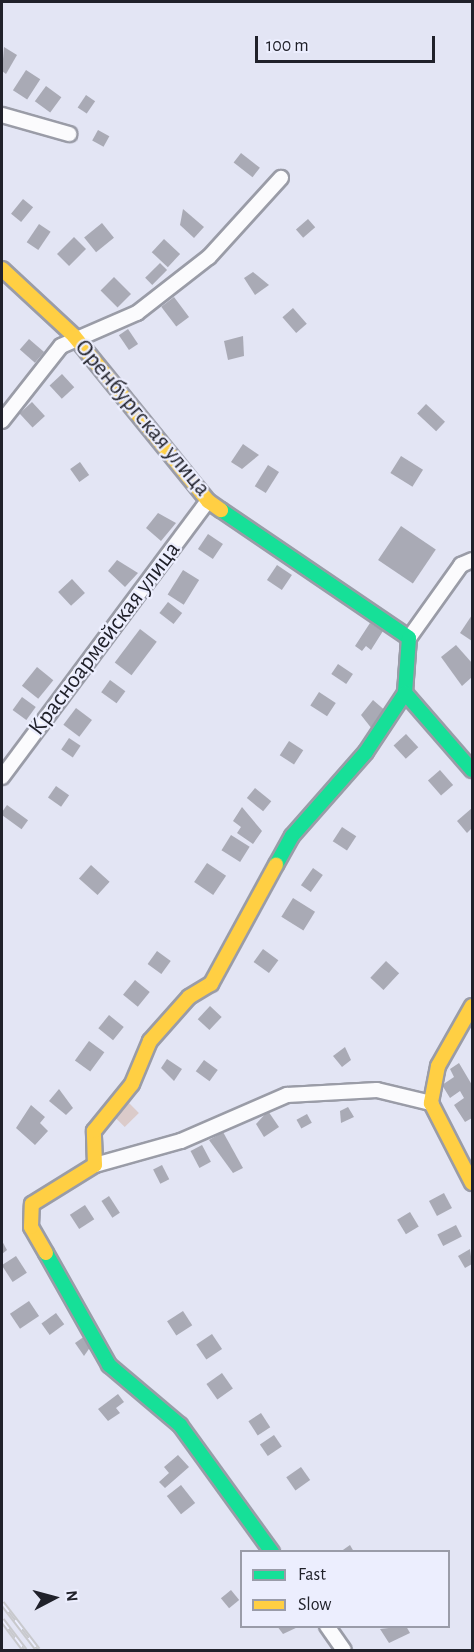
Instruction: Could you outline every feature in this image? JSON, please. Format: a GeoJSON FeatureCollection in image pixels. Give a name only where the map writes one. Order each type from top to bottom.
{"type":"FeatureCollection","features":[{"type":"Feature","properties":{"kind":"street"},"geometry":{"type":"LineString","coordinates":[[2,116],[69,134]]}},
{"type":"Feature","properties":{"kind":"street"},"geometry":{"type":"LineString","coordinates":[[2,421],[74,336],[137,313],[209,257],[281,178]]}},
{"type":"Feature","properties":{"kind":"street","name":"Оренбургская улица"},"geometry":{"type":"LineString","coordinates":[[2,269],[74,336],[208,501],[409,638]]}},
{"type":"Feature","properties":{"kind":"street","name":"Красноармейская улица"},"geometry":{"type":"LineString","coordinates":[[2,777],[208,501]]}},
{"type":"Feature","properties":{"kind":"street"},"geometry":{"type":"LineString","coordinates":[[95,1164],[94,1131],[132,1084],[150,1041],[189,997],[211,984],[292,836],[366,752],[405,693],[409,638],[462,565],[472,560]]}},
{"type":"Feature","properties":{"kind":"street"},"geometry":{"type":"LineString","coordinates":[[405,693],[472,770]]}},
{"type":"Feature","properties":{"kind":"street"},"geometry":{"type":"LineString","coordinates":[[472,1006],[438,1066],[431,1103],[472,1183]]}},
{"type":"Feature","properties":{"kind":"street"},"geometry":{"type":"LineString","coordinates":[[271,1550],[180,1425],[109,1365],[31,1227],[32,1204],[95,1164],[181,1141],[287,1095],[377,1090],[431,1103]]}},
{"type":"Feature","properties":{"kind":"street"},"geometry":{"type":"LineString","coordinates":[[328,1628],[344,1650]]}},
{"type":"Feature","properties":{"kind":"shaded area"},"geometry":{"type":"Polygon","coordinates":[[[129,1103],[139,1113],[125,1127],[115,1117],[129,1103]]]}},
{"type":"Feature","properties":{"kind":"building"},"geometry":{"type":"Polygon","coordinates":[[[4,47],[17,55],[6,74],[2,71],[4,47]]]}},
{"type":"Feature","properties":{"kind":"building"},"geometry":{"type":"Polygon","coordinates":[[[26,70],[40,79],[27,99],[13,90],[26,70]]]}},
{"type":"Feature","properties":{"kind":"building"},"geometry":{"type":"Polygon","coordinates":[[[46,86],[61,97],[50,113],[35,101],[46,86]]]}},
{"type":"Feature","properties":{"kind":"building"},"geometry":{"type":"Polygon","coordinates":[[[86,95],[95,101],[87,114],[78,107],[86,95]]]}},
{"type":"Feature","properties":{"kind":"building"},"geometry":{"type":"Polygon","coordinates":[[[98,130],[109,136],[104,147],[92,140],[98,130]]]}},
{"type":"Feature","properties":{"kind":"building"},"geometry":{"type":"Polygon","coordinates":[[[241,153],[260,168],[253,177],[234,162],[241,153]]]}},
{"type":"Feature","properties":{"kind":"building"},"geometry":{"type":"Polygon","coordinates":[[[23,199],[33,207],[21,222],[11,214],[23,199]]]}},
{"type":"Feature","properties":{"kind":"building"},"geometry":{"type":"Polygon","coordinates":[[[183,209],[204,227],[194,238],[180,225],[183,209]]]}},
{"type":"Feature","properties":{"kind":"building"},"geometry":{"type":"Polygon","coordinates":[[[308,219],[315,227],[303,238],[296,229],[308,219]]]}},
{"type":"Feature","properties":{"kind":"building"},"geometry":{"type":"Polygon","coordinates":[[[102,223],[114,238],[96,252],[84,237],[102,223]]]}},
{"type":"Feature","properties":{"kind":"building"},"geometry":{"type":"Polygon","coordinates":[[[39,224],[51,232],[38,250],[27,242],[39,224]]]}},
{"type":"Feature","properties":{"kind":"building"},"geometry":{"type":"Polygon","coordinates":[[[74,237],[86,249],[69,266],[57,254],[74,237]]]}},
{"type":"Feature","properties":{"kind":"building"},"geometry":{"type":"Polygon","coordinates":[[[164,239],[180,254],[168,267],[152,252],[164,239]]]}},
{"type":"Feature","properties":{"kind":"building"},"geometry":{"type":"Polygon","coordinates":[[[160,263],[167,270],[152,285],[145,278],[160,263]]]}},
{"type":"Feature","properties":{"kind":"building"},"geometry":{"type":"Polygon","coordinates":[[[253,272],[269,285],[255,295],[244,278],[253,272]]]}},
{"type":"Feature","properties":{"kind":"building"},"geometry":{"type":"Polygon","coordinates":[[[114,277],[131,294],[118,307],[101,290],[114,277]]]}},
{"type":"Feature","properties":{"kind":"building"},"geometry":{"type":"Polygon","coordinates":[[[174,297],[189,317],[176,327],[161,307],[174,297]]]}},
{"type":"Feature","properties":{"kind":"building"},"geometry":{"type":"Polygon","coordinates":[[[293,308],[307,324],[296,333],[282,317],[293,308]]]}},
{"type":"Feature","properties":{"kind":"building"},"geometry":{"type":"Polygon","coordinates":[[[128,329],[138,344],[129,350],[119,335],[128,329]]]}},
{"type":"Feature","properties":{"kind":"building"},"geometry":{"type":"Polygon","coordinates":[[[243,336],[244,356],[228,360],[224,341],[243,336]]]}},
{"type":"Feature","properties":{"kind":"building"},"geometry":{"type":"Polygon","coordinates":[[[29,339],[44,352],[35,363],[20,350],[29,339]]]}},
{"type":"Feature","properties":{"kind":"building"},"geometry":{"type":"Polygon","coordinates":[[[62,374],[74,387],[62,399],[50,386],[62,374]]]}},
{"type":"Feature","properties":{"kind":"building"},"geometry":{"type":"Polygon","coordinates":[[[32,402],[45,416],[33,427],[20,414],[32,402]]]}},
{"type":"Feature","properties":{"kind":"building"},"geometry":{"type":"Polygon","coordinates":[[[426,404],[445,422],[436,431],[417,414],[426,404]]]}},
{"type":"Feature","properties":{"kind":"building"},"geometry":{"type":"Polygon","coordinates":[[[243,444],[259,455],[242,469],[231,462],[243,444]]]}},
{"type":"Feature","properties":{"kind":"building"},"geometry":{"type":"Polygon","coordinates":[[[401,456],[423,470],[412,487],[390,473],[401,456]]]}},
{"type":"Feature","properties":{"kind":"building"},"geometry":{"type":"Polygon","coordinates":[[[80,462],[89,475],[79,482],[70,469],[80,462]]]}},
{"type":"Feature","properties":{"kind":"building"},"geometry":{"type":"Polygon","coordinates":[[[268,465],[279,472],[266,493],[255,486],[268,465]]]}},
{"type":"Feature","properties":{"kind":"building"},"geometry":{"type":"Polygon","coordinates":[[[158,513],[176,523],[161,541],[146,528],[158,513]]]}},
{"type":"Feature","properties":{"kind":"building"},"geometry":{"type":"Polygon","coordinates":[[[401,526],[436,549],[413,583],[378,560],[401,526]]]}},
{"type":"Feature","properties":{"kind":"building"},"geometry":{"type":"Polygon","coordinates":[[[208,534],[223,544],[213,559],[198,549],[208,534]]]}},
{"type":"Feature","properties":{"kind":"building"},"geometry":{"type":"Polygon","coordinates":[[[117,560],[138,573],[125,587],[108,571],[117,560]]]}},
{"type":"Feature","properties":{"kind":"building"},"geometry":{"type":"Polygon","coordinates":[[[277,565],[292,575],[282,590],[267,580],[277,565]]]}},
{"type":"Feature","properties":{"kind":"building"},"geometry":{"type":"Polygon","coordinates":[[[183,570],[199,580],[184,605],[168,595],[183,570]]]}},
{"type":"Feature","properties":{"kind":"building"},"geometry":{"type":"Polygon","coordinates":[[[72,579],[85,593],[71,606],[58,592],[72,579]]]}},
{"type":"Feature","properties":{"kind":"building"},"geometry":{"type":"Polygon","coordinates":[[[168,602],[182,613],[174,624],[159,613],[168,602]]]}},
{"type":"Feature","properties":{"kind":"building"},"geometry":{"type":"Polygon","coordinates":[[[472,615],[472,641],[460,633],[472,615]]]}},
{"type":"Feature","properties":{"kind":"building"},"geometry":{"type":"Polygon","coordinates":[[[370,623],[383,631],[371,650],[366,646],[362,651],[355,646],[370,623]]]}},
{"type":"Feature","properties":{"kind":"building"},"geometry":{"type":"Polygon","coordinates":[[[140,629],[157,642],[131,675],[115,663],[140,629]]]}},
{"type":"Feature","properties":{"kind":"building"},"geometry":{"type":"Polygon","coordinates":[[[456,645],[472,663],[472,677],[462,686],[441,657],[456,645]]]}},
{"type":"Feature","properties":{"kind":"building"},"geometry":{"type":"Polygon","coordinates":[[[338,664],[353,674],[346,684],[331,674],[338,664]]]}},
{"type":"Feature","properties":{"kind":"building"},"geometry":{"type":"Polygon","coordinates":[[[37,667],[53,680],[38,699],[22,686],[37,667]]]}},
{"type":"Feature","properties":{"kind":"building"},"geometry":{"type":"Polygon","coordinates":[[[110,680],[125,691],[117,703],[101,692],[110,680]]]}},
{"type":"Feature","properties":{"kind":"building"},"geometry":{"type":"Polygon","coordinates":[[[319,692],[336,703],[327,716],[310,705],[319,692]]]}},
{"type":"Feature","properties":{"kind":"building"},"geometry":{"type":"Polygon","coordinates":[[[22,697],[36,707],[26,720],[13,710],[22,697]]]}},
{"type":"Feature","properties":{"kind":"building"},"geometry":{"type":"Polygon","coordinates":[[[373,700],[388,713],[372,729],[361,715],[373,700]]]}},
{"type":"Feature","properties":{"kind":"building"},"geometry":{"type":"Polygon","coordinates":[[[76,708],[92,720],[79,737],[63,725],[76,708]]]}},
{"type":"Feature","properties":{"kind":"building"},"geometry":{"type":"Polygon","coordinates":[[[406,734],[418,747],[406,759],[394,746],[406,734]]]}},
{"type":"Feature","properties":{"kind":"building"},"geometry":{"type":"Polygon","coordinates":[[[69,738],[81,746],[73,757],[61,750],[69,738]]]}},
{"type":"Feature","properties":{"kind":"building"},"geometry":{"type":"Polygon","coordinates":[[[289,741],[303,750],[294,765],[280,755],[289,741]]]}},
{"type":"Feature","properties":{"kind":"building"},"geometry":{"type":"Polygon","coordinates":[[[440,770],[453,785],[441,796],[428,780],[440,770]]]}},
{"type":"Feature","properties":{"kind":"building"},"geometry":{"type":"Polygon","coordinates":[[[56,786],[69,795],[61,807],[48,797],[56,786]]]}},
{"type":"Feature","properties":{"kind":"building"},"geometry":{"type":"Polygon","coordinates":[[[255,788],[271,801],[263,811],[247,798],[255,788]]]}},
{"type":"Feature","properties":{"kind":"building"},"geometry":{"type":"Polygon","coordinates":[[[7,805],[28,820],[22,829],[2,815],[7,805]]]}},
{"type":"Feature","properties":{"kind":"building"},"geometry":{"type":"Polygon","coordinates":[[[242,807],[262,831],[253,844],[237,833],[241,827],[233,821],[242,807]]]}},
{"type":"Feature","properties":{"kind":"building"},"geometry":{"type":"Polygon","coordinates":[[[472,808],[472,828],[467,833],[457,821],[472,808]]]}},
{"type":"Feature","properties":{"kind":"building"},"geometry":{"type":"Polygon","coordinates":[[[342,827],[356,836],[347,851],[333,841],[342,827]]]}},
{"type":"Feature","properties":{"kind":"building"},"geometry":{"type":"Polygon","coordinates":[[[231,835],[250,847],[240,862],[221,850],[231,835]]]}},
{"type":"Feature","properties":{"kind":"building"},"geometry":{"type":"Polygon","coordinates":[[[207,863],[226,876],[213,895],[194,882],[207,863]]]}},
{"type":"Feature","properties":{"kind":"building"},"geometry":{"type":"Polygon","coordinates":[[[91,865],[110,882],[98,895],[79,878],[91,865]]]}},
{"type":"Feature","properties":{"kind":"building"},"geometry":{"type":"Polygon","coordinates":[[[313,868],[323,875],[311,892],[301,885],[313,868]]]}},
{"type":"Feature","properties":{"kind":"building"},"geometry":{"type":"Polygon","coordinates":[[[293,898],[315,912],[303,930],[281,917],[293,898]]]}},
{"type":"Feature","properties":{"kind":"building"},"geometry":{"type":"Polygon","coordinates":[[[263,949],[278,960],[269,973],[254,962],[263,949]]]}},
{"type":"Feature","properties":{"kind":"building"},"geometry":{"type":"Polygon","coordinates":[[[157,951],[171,961],[161,974],[148,964],[157,951]]]}},
{"type":"Feature","properties":{"kind":"building"},"geometry":{"type":"Polygon","coordinates":[[[386,961],[399,973],[383,990],[370,978],[386,961]]]}},
{"type":"Feature","properties":{"kind":"building"},"geometry":{"type":"Polygon","coordinates":[[[135,980],[150,992],[138,1007],[123,995],[135,980]]]}},
{"type":"Feature","properties":{"kind":"building"},"geometry":{"type":"Polygon","coordinates":[[[210,1006],[222,1017],[209,1030],[198,1019],[210,1006]]]}},
{"type":"Feature","properties":{"kind":"building"},"geometry":{"type":"Polygon","coordinates":[[[109,1015],[124,1027],[113,1040],[98,1028],[109,1015]]]}},
{"type":"Feature","properties":{"kind":"building"},"geometry":{"type":"Polygon","coordinates":[[[89,1041],[104,1052],[90,1072],[75,1060],[89,1041]]]}},
{"type":"Feature","properties":{"kind":"building"},"geometry":{"type":"Polygon","coordinates":[[[345,1047],[351,1060],[342,1067],[333,1056],[345,1047]]]}},
{"type":"Feature","properties":{"kind":"building"},"geometry":{"type":"Polygon","coordinates":[[[167,1059],[182,1069],[174,1081],[161,1068],[167,1059]]]}},
{"type":"Feature","properties":{"kind":"building"},"geometry":{"type":"Polygon","coordinates":[[[204,1060],[218,1070],[210,1081],[196,1071],[204,1060]]]}},
{"type":"Feature","properties":{"kind":"building"},"geometry":{"type":"Polygon","coordinates":[[[459,1063],[472,1085],[472,1118],[465,1122],[454,1105],[464,1098],[460,1091],[450,1098],[442,1085],[454,1077],[450,1069],[459,1063]]]}},
{"type":"Feature","properties":{"kind":"building"},"geometry":{"type":"Polygon","coordinates":[[[59,1089],[73,1108],[66,1115],[49,1101],[59,1089]]]}},
{"type":"Feature","properties":{"kind":"building"},"geometry":{"type":"Polygon","coordinates":[[[31,1105],[45,1117],[40,1123],[48,1131],[35,1145],[16,1128],[31,1105]]]}},
{"type":"Feature","properties":{"kind":"building"},"geometry":{"type":"Polygon","coordinates":[[[348,1107],[354,1117],[341,1123],[340,1111],[348,1107]]]}},
{"type":"Feature","properties":{"kind":"building"},"geometry":{"type":"Polygon","coordinates":[[[268,1111],[279,1127],[264,1137],[256,1124],[268,1111]]]}},
{"type":"Feature","properties":{"kind":"building"},"geometry":{"type":"Polygon","coordinates":[[[307,1114],[312,1123],[301,1129],[297,1120],[307,1114]]]}},
{"type":"Feature","properties":{"kind":"building"},"geometry":{"type":"Polygon","coordinates":[[[223,1132],[243,1168],[233,1173],[209,1140],[223,1132]]]}},
{"type":"Feature","properties":{"kind":"building"},"geometry":{"type":"Polygon","coordinates":[[[202,1145],[211,1162],[199,1168],[191,1151],[202,1145]]]}},
{"type":"Feature","properties":{"kind":"building"},"geometry":{"type":"Polygon","coordinates":[[[162,1165],[169,1179],[160,1184],[153,1170],[162,1165]]]}},
{"type":"Feature","properties":{"kind":"building"},"geometry":{"type":"Polygon","coordinates":[[[444,1193],[452,1208],[437,1216],[429,1201],[444,1193]]]}},
{"type":"Feature","properties":{"kind":"building"},"geometry":{"type":"Polygon","coordinates":[[[109,1196],[120,1213],[112,1218],[101,1201],[109,1196]]]}},
{"type":"Feature","properties":{"kind":"building"},"geometry":{"type":"Polygon","coordinates":[[[85,1205],[94,1219],[79,1229],[70,1215],[85,1205]]]}},
{"type":"Feature","properties":{"kind":"building"},"geometry":{"type":"Polygon","coordinates":[[[410,1212],[419,1227],[406,1234],[397,1220],[410,1212]]]}},
{"type":"Feature","properties":{"kind":"building"},"geometry":{"type":"Polygon","coordinates":[[[456,1225],[462,1237],[443,1246],[437,1235],[456,1225]]]}},
{"type":"Feature","properties":{"kind":"building"},"geometry":{"type":"Polygon","coordinates":[[[2,1241],[7,1250],[2,1254],[2,1241]]]}},
{"type":"Feature","properties":{"kind":"building"},"geometry":{"type":"Polygon","coordinates":[[[470,1249],[472,1264],[465,1268],[458,1256],[470,1249]]]}},
{"type":"Feature","properties":{"kind":"building"},"geometry":{"type":"Polygon","coordinates":[[[16,1256],[27,1273],[13,1282],[2,1265],[16,1256]]]}},
{"type":"Feature","properties":{"kind":"building"},"geometry":{"type":"Polygon","coordinates":[[[29,1301],[39,1316],[20,1329],[10,1314],[29,1301]]]}},
{"type":"Feature","properties":{"kind":"building"},"geometry":{"type":"Polygon","coordinates":[[[183,1311],[192,1325],[176,1336],[167,1321],[183,1311]]]}},
{"type":"Feature","properties":{"kind":"building"},"geometry":{"type":"Polygon","coordinates":[[[56,1313],[64,1324],[50,1335],[41,1324],[56,1313]]]}},
{"type":"Feature","properties":{"kind":"building"},"geometry":{"type":"Polygon","coordinates":[[[212,1334],[222,1349],[206,1360],[196,1345],[212,1334]]]}},
{"type":"Feature","properties":{"kind":"building"},"geometry":{"type":"Polygon","coordinates":[[[85,1336],[91,1346],[84,1356],[75,1343],[85,1336]]]}},
{"type":"Feature","properties":{"kind":"building"},"geometry":{"type":"Polygon","coordinates":[[[222,1373],[233,1389],[217,1399],[206,1384],[222,1373]]]}},
{"type":"Feature","properties":{"kind":"building"},"geometry":{"type":"Polygon","coordinates":[[[118,1394],[124,1402],[116,1408],[120,1413],[108,1421],[98,1409],[118,1394]]]}},
{"type":"Feature","properties":{"kind":"building"},"geometry":{"type":"Polygon","coordinates":[[[261,1413],[270,1427],[258,1435],[248,1421],[261,1413]]]}},
{"type":"Feature","properties":{"kind":"building"},"geometry":{"type":"Polygon","coordinates":[[[274,1435],[282,1447],[268,1456],[260,1445],[274,1435]]]}},
{"type":"Feature","properties":{"kind":"building"},"geometry":{"type":"Polygon","coordinates":[[[178,1455],[189,1467],[165,1488],[159,1482],[169,1473],[164,1467],[178,1455]]]}},
{"type":"Feature","properties":{"kind":"building"},"geometry":{"type":"Polygon","coordinates":[[[301,1467],[310,1480],[295,1490],[286,1477],[301,1467]]]}},
{"type":"Feature","properties":{"kind":"building"},"geometry":{"type":"Polygon","coordinates":[[[181,1485],[195,1503],[181,1514],[167,1496],[181,1485]]]}},
{"type":"Feature","properties":{"kind":"building"},"geometry":{"type":"Polygon","coordinates":[[[350,1545],[353,1550],[343,1550],[350,1545]]]}},
{"type":"Feature","properties":{"kind":"building"},"geometry":{"type":"Polygon","coordinates":[[[231,1590],[239,1600],[229,1608],[221,1598],[231,1590]]]}},
{"type":"Feature","properties":{"kind":"building"},"geometry":{"type":"Polygon","coordinates":[[[278,1628],[296,1628],[283,1634],[278,1628]]]}},
{"type":"Feature","properties":{"kind":"building"},"geometry":{"type":"Polygon","coordinates":[[[407,1628],[410,1633],[389,1643],[380,1629],[407,1628]]]}},
{"type":"Feature","properties":{"kind":"railway"},"geometry":{"type":"LineString","coordinates":[[2,1603],[38,1650]]}},
{"type":"Feature","properties":{"kind":"railway"},"geometry":{"type":"LineString","coordinates":[[2,1620],[25,1650]]}},
{"type":"Feature","properties":{"kind":"traffic: fast"},"geometry":{"type":"LineString","coordinates":[[221,510],[409,638],[405,693],[366,752],[292,836],[276,865]]}},
{"type":"Feature","properties":{"kind":"traffic: fast"},"geometry":{"type":"LineString","coordinates":[[405,693],[472,770]]}},
{"type":"Feature","properties":{"kind":"traffic: fast"},"geometry":{"type":"LineString","coordinates":[[46,1253],[109,1365],[180,1425],[271,1550]]}},
{"type":"Feature","properties":{"kind":"traffic: slow"},"geometry":{"type":"LineString","coordinates":[[2,269],[74,336],[208,501],[221,510]]}},
{"type":"Feature","properties":{"kind":"traffic: slow"},"geometry":{"type":"LineString","coordinates":[[46,1253],[31,1227],[32,1204],[95,1165],[94,1131],[132,1084],[150,1041],[189,997],[211,984],[276,865]]}},
{"type":"Feature","properties":{"kind":"traffic: slow"},"geometry":{"type":"LineString","coordinates":[[472,1006],[438,1066],[431,1103],[472,1183]]}}]}
